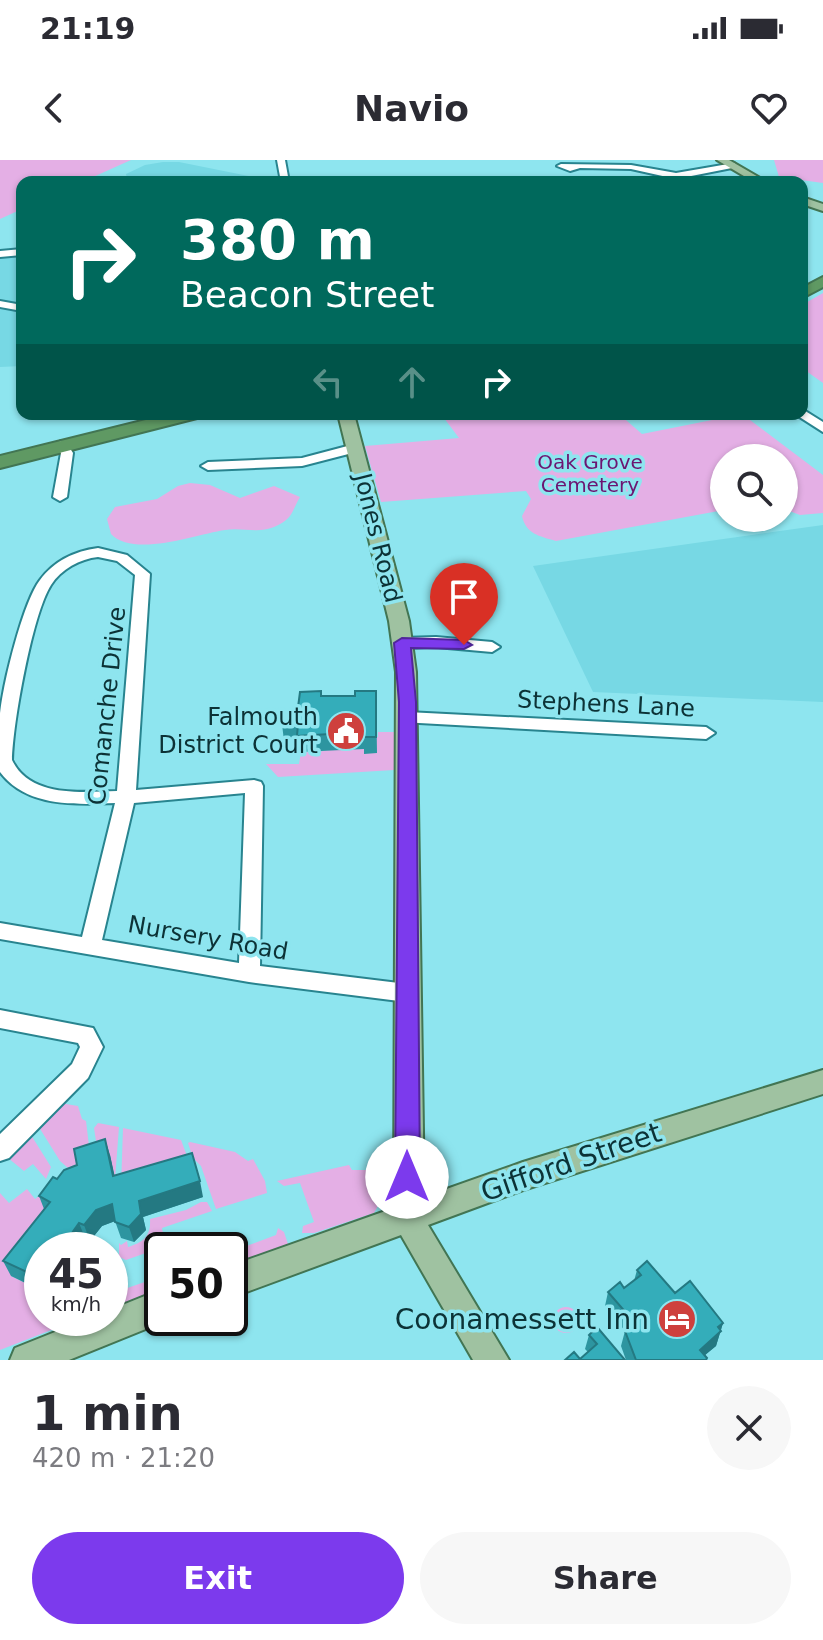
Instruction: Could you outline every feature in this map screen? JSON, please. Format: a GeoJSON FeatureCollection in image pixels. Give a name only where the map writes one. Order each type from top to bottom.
{"type":"FeatureCollection","features":[{"type":"Feature","properties":{"kind":"highway"},"geometry":{"type":"LineString","coordinates":[[0,462],[166,420]]}},
{"type":"Feature","properties":{"kind":"main road"},"geometry":{"type":"LineString","coordinates":[[722,160],[750,176]]}},
{"type":"Feature","properties":{"kind":"main road","name":"Jones Road"},"geometry":{"type":"LineString","coordinates":[[348,420],[384,557],[402,643],[407,718],[410,1219],[428,1257],[492,1360]]}},
{"type":"Feature","properties":{"kind":"main road","name":"Gifford Street"},"geometry":{"type":"LineString","coordinates":[[248,1276],[523,1176],[823,1082]]}},
{"type":"Feature","properties":{"kind":"main road"},"geometry":{"type":"LineString","coordinates":[[27,1360],[70,1351],[144,1315]]}},
{"type":"Feature","properties":{"kind":"street"},"geometry":{"type":"LineString","coordinates":[[579,166],[631,167],[676,176],[734,165]]}},
{"type":"Feature","properties":{"kind":"street"},"geometry":{"type":"LineString","coordinates":[[60,497],[67,453],[61,445]]}},
{"type":"Feature","properties":{"kind":"street"},"geometry":{"type":"LineString","coordinates":[[208,466],[302,462],[355,448]]}},
{"type":"Feature","properties":{"kind":"street","name":"Comanche Drive"},"geometry":{"type":"LineString","coordinates":[[91,944],[126,795],[143,574],[119,556],[91,553],[72,560],[42,586],[16,676],[2,757],[16,779],[43,795],[126,795]]}},
{"type":"Feature","properties":{"kind":"street"},"geometry":{"type":"LineString","coordinates":[[402,643],[436,642],[492,647]]}},
{"type":"Feature","properties":{"kind":"street","name":"Stephens Lane"},"geometry":{"type":"LineString","coordinates":[[407,718],[706,733]]}},
{"type":"Feature","properties":{"kind":"street"},"geometry":{"type":"LineString","coordinates":[[126,795],[254,786],[249,973]]}},
{"type":"Feature","properties":{"kind":"street","name":"Nursery Road"},"geometry":{"type":"LineString","coordinates":[[0,931],[249,973],[407,993]]}},
{"type":"Feature","properties":{"kind":"street"},"geometry":{"type":"LineString","coordinates":[[0,1019],[85,1035],[92,1047],[80,1071],[0,1150]]}},
{"type":"Feature","properties":{"kind":"shaded area"},"geometry":{"type":"Polygon","coordinates":[[[179,162],[248,176],[126,176],[145,165],[179,162]]]}},
{"type":"Feature","properties":{"kind":"shaded area"},"geometry":{"type":"Polygon","coordinates":[[[16,250],[16,366],[0,367],[0,251],[16,250]]]}},
{"type":"Feature","properties":{"kind":"shaded area"},"geometry":{"type":"Polygon","coordinates":[[[823,525],[823,702],[593,692],[533,566],[773,532],[798,532],[798,529],[823,525]]]}},
{"type":"Feature","properties":{"kind":"green space"},"geometry":{"type":"Polygon","coordinates":[[[0,160],[131,160],[95,176],[16,176],[16,212],[0,219],[0,160]]]}},
{"type":"Feature","properties":{"kind":"green space"},"geometry":{"type":"Polygon","coordinates":[[[774,160],[823,160],[823,183],[808,181],[808,176],[779,176],[774,160]]]}},
{"type":"Feature","properties":{"kind":"green space"},"geometry":{"type":"Polygon","coordinates":[[[823,293],[823,383],[808,372],[808,302],[823,293]]]}},
{"type":"Feature","properties":{"kind":"green space","name":"Oak Grove Cemetery"},"geometry":{"type":"Polygon","coordinates":[[[446,420],[626,420],[642,434],[712,420],[750,420],[782,444],[710,444],[710,513],[556,541],[534,533],[524,522],[522,516],[531,499],[526,491],[381,502],[365,446],[459,438],[446,420]]]}},
{"type":"Feature","properties":{"kind":"green space","name":"Oak Grove Cemetery"},"geometry":{"type":"Polygon","coordinates":[[[798,456],[823,475],[823,513],[800,515],[798,456]]]}},
{"type":"Feature","properties":{"kind":"green space"},"geometry":{"type":"Polygon","coordinates":[[[190,483],[210,485],[240,498],[274,486],[300,497],[289,518],[268,529],[225,530],[150,544],[121,541],[111,534],[107,519],[115,507],[157,499],[178,486],[190,483]]]}},
{"type":"Feature","properties":{"kind":"green space"},"geometry":{"type":"Polygon","coordinates":[[[378,732],[394,732],[394,770],[278,777],[266,764],[299,764],[301,752],[319,752],[378,737],[378,732]]]}},
{"type":"Feature","properties":{"kind":"green space"},"geometry":{"type":"Polygon","coordinates":[[[60,1103],[78,1106],[82,1119],[86,1121],[89,1146],[80,1165],[68,1168],[60,1161],[37,1124],[60,1103]]]}},
{"type":"Feature","properties":{"kind":"green space"},"geometry":{"type":"Polygon","coordinates":[[[98,1123],[119,1127],[115,1179],[110,1156],[96,1141],[94,1128],[98,1123]]]}},
{"type":"Feature","properties":{"kind":"green space"},"geometry":{"type":"Polygon","coordinates":[[[123,1128],[181,1140],[187,1156],[121,1187],[123,1128]]]}},
{"type":"Feature","properties":{"kind":"green space"},"geometry":{"type":"Polygon","coordinates":[[[31,1135],[51,1167],[46,1179],[33,1164],[24,1171],[8,1158],[31,1135]]]}},
{"type":"Feature","properties":{"kind":"green space"},"geometry":{"type":"Polygon","coordinates":[[[190,1142],[235,1152],[248,1161],[253,1159],[265,1181],[267,1193],[216,1209],[201,1166],[193,1158],[190,1142]]]}},
{"type":"Feature","properties":{"kind":"green space"},"geometry":{"type":"Polygon","coordinates":[[[375,1162],[388,1162],[383,1197],[374,1213],[314,1233],[302,1233],[303,1226],[314,1222],[300,1183],[284,1186],[277,1181],[349,1165],[352,1170],[368,1170],[375,1162]]]}},
{"type":"Feature","properties":{"kind":"green space"},"geometry":{"type":"Polygon","coordinates":[[[54,1185],[62,1192],[38,1232],[24,1232],[24,1255],[11,1276],[24,1282],[24,1336],[36,1336],[0,1350],[0,1193],[9,1203],[27,1189],[35,1199],[54,1185]]]}},
{"type":"Feature","properties":{"kind":"green space"},"geometry":{"type":"Polygon","coordinates":[[[207,1202],[212,1211],[162,1228],[163,1232],[148,1232],[150,1219],[207,1202]]]}},
{"type":"Feature","properties":{"kind":"green space"},"geometry":{"type":"Polygon","coordinates":[[[278,1228],[284,1232],[288,1244],[248,1258],[248,1245],[276,1235],[278,1228]]]}},
{"type":"Feature","properties":{"kind":"green space"},"geometry":{"type":"Polygon","coordinates":[[[144,1238],[144,1254],[128,1259],[128,1247],[144,1238]]]}},
{"type":"Feature","properties":{"kind":"green space"},"geometry":{"type":"Polygon","coordinates":[[[144,1282],[144,1296],[128,1301],[128,1288],[144,1282]]]}},
{"type":"Feature","properties":{"kind":"green space"},"geometry":{"type":"Polygon","coordinates":[[[566,1307],[576,1310],[579,1320],[576,1330],[566,1333],[556,1330],[553,1320],[556,1310],[566,1307]]]}},
{"type":"Feature","properties":{"kind":"building"},"geometry":{"type":"Polygon","coordinates":[[[321,691],[321,696],[355,696],[355,691],[376,691],[376,737],[363,737],[363,732],[297,736],[298,724],[282,724],[283,715],[297,715],[300,692],[321,691]]]}},
{"type":"Feature","properties":{"kind":"building"},"geometry":{"type":"Polygon","coordinates":[[[105,1139],[113,1176],[192,1153],[200,1181],[139,1201],[141,1214],[129,1227],[115,1222],[112,1204],[96,1210],[84,1225],[79,1223],[73,1232],[26,1232],[50,1202],[39,1196],[53,1177],[57,1179],[64,1170],[77,1165],[74,1149],[105,1139]]]}},
{"type":"Feature","properties":{"kind":"building"},"geometry":{"type":"Polygon","coordinates":[[[24,1235],[24,1271],[3,1261],[24,1235]]]}},
{"type":"Feature","properties":{"kind":"building","name":"Coonamessett Inn"},"geometry":{"type":"Polygon","coordinates":[[[647,1261],[675,1293],[690,1281],[723,1323],[718,1327],[721,1331],[700,1350],[706,1360],[636,1360],[625,1331],[635,1323],[608,1292],[620,1282],[624,1288],[641,1275],[637,1270],[647,1261]]]}},
{"type":"Feature","properties":{"kind":"building"},"geometry":{"type":"Polygon","coordinates":[[[597,1327],[625,1360],[565,1360],[574,1352],[580,1359],[597,1344],[589,1335],[597,1327]]]}},
{"type":"Feature","properties":{"kind":"place","name":"Falmouth District Court"},"geometry":{"type":"Point","coordinates":[346,731]}},
{"type":"Feature","properties":{"kind":"place","name":"Coonamessett Inn"},"geometry":{"type":"Point","coordinates":[677,1319]}},
{"type":"Feature","properties":{"kind":"route"},"geometry":{"type":"LineString","coordinates":[[407,1177],[408,702],[402,643],[464,645]]}}]}
